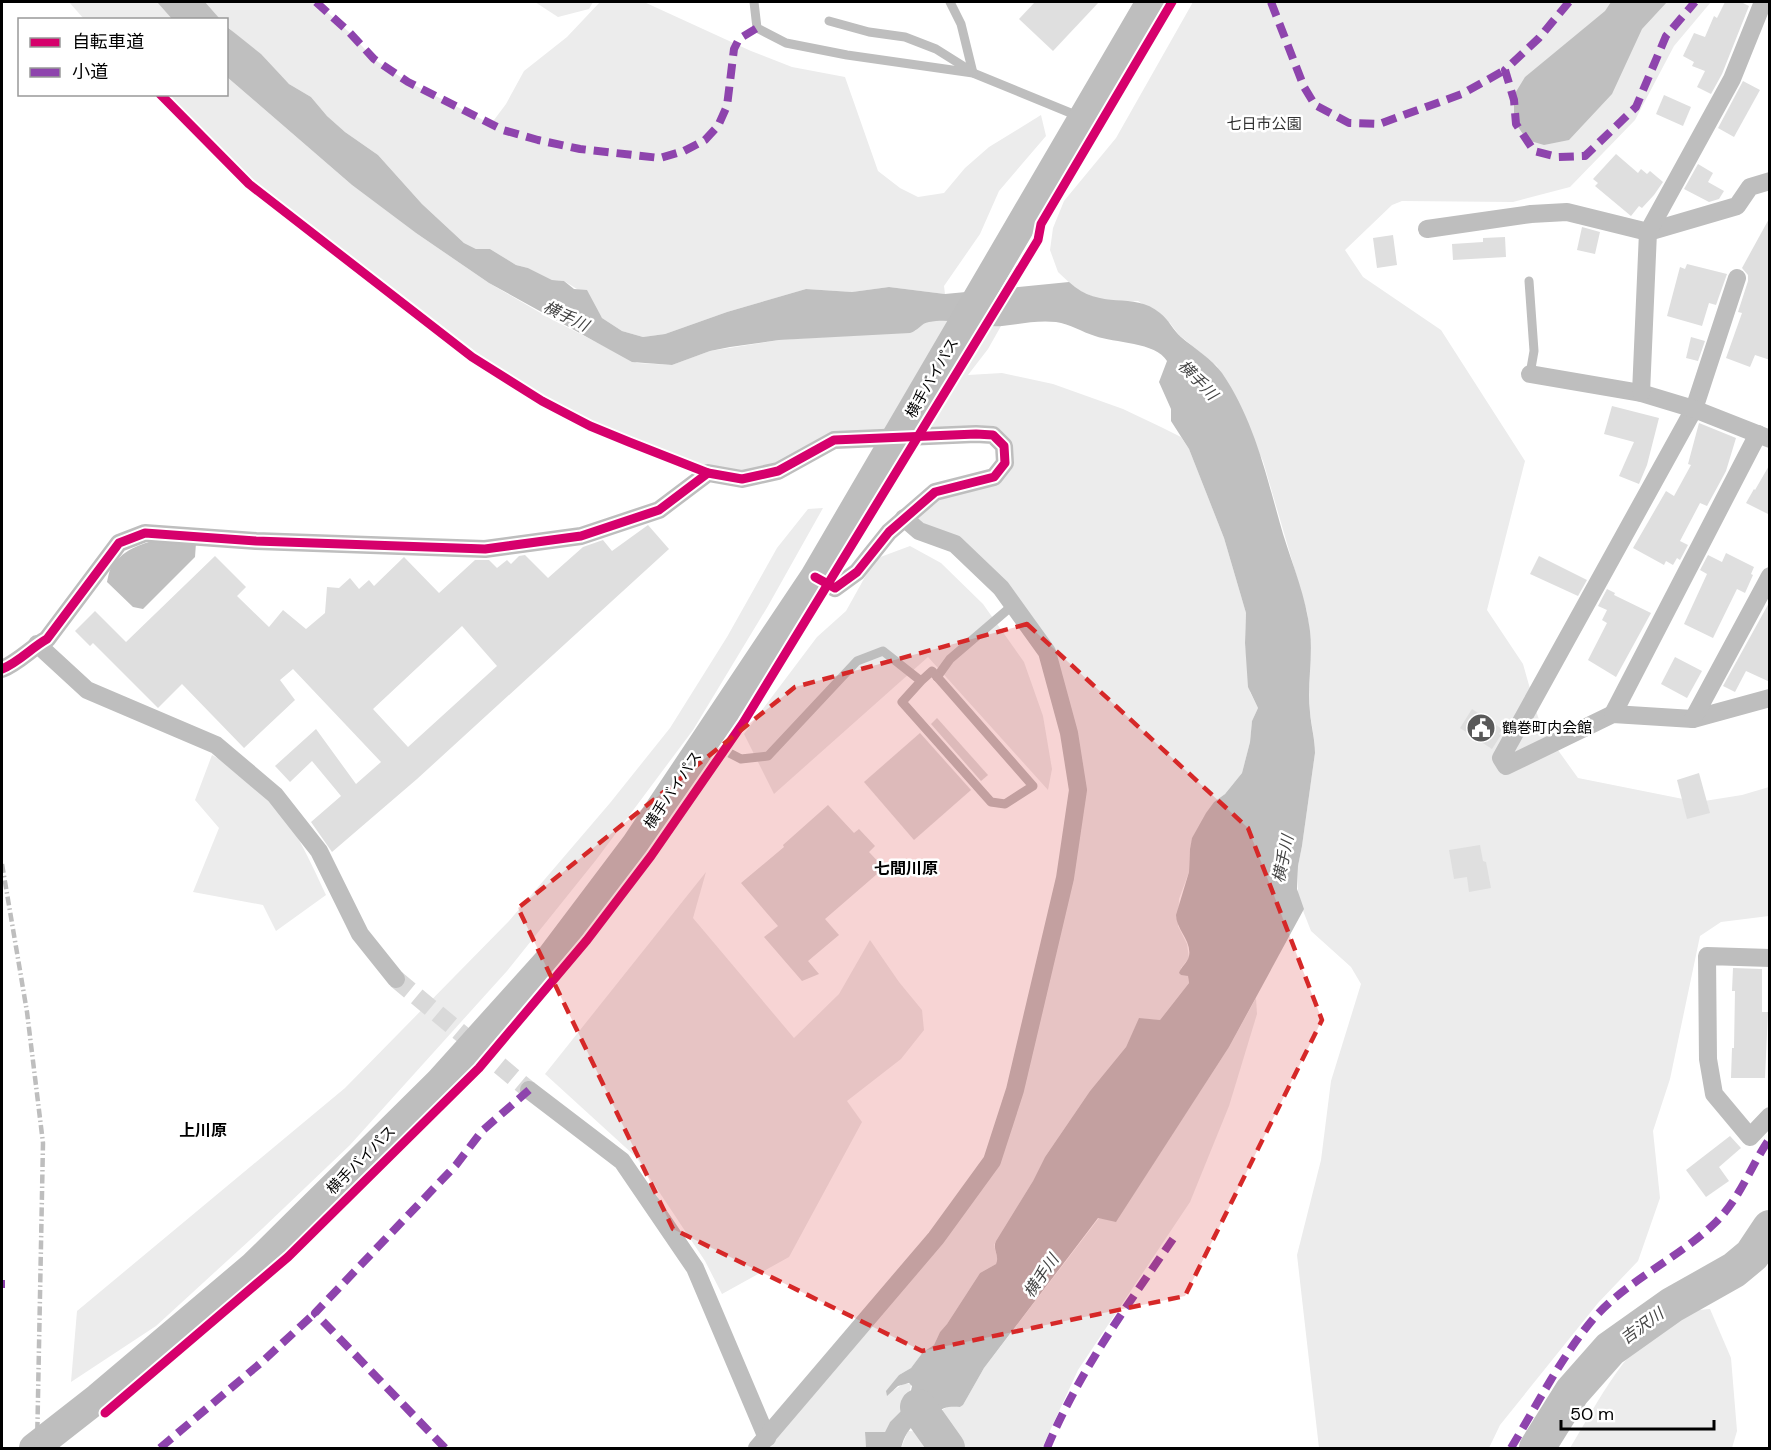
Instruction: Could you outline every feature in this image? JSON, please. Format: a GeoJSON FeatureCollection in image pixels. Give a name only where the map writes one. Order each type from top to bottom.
{"type":"FeatureCollection","features":[{"type":"Feature","properties":{"kind":"highway","name":"横手バイパス"},"geometry":{"type":"LineString","coordinates":[[34,1449],[254,1266],[440,1083],[548,963],[636,845],[815,577],[1151,2]]}},
{"type":"Feature","properties":{"kind":"street"},"geometry":{"type":"LineString","coordinates":[[1641,393],[1648,232],[1732,79],[1766,2]]}},
{"type":"Feature","properties":{"kind":"street"},"geometry":{"type":"LineString","coordinates":[[1427,229],[1531,214],[1567,212],[1648,232],[1737,206],[1750,187],[1770,180]]}},
{"type":"Feature","properties":{"kind":"street"},"geometry":{"type":"LineString","coordinates":[[1737,278],[1694,409],[1501,758],[1506,766],[1613,714],[1693,719],[1770,698]]}},
{"type":"Feature","properties":{"kind":"street"},"geometry":{"type":"LineString","coordinates":[[1530,374],[1641,393],[1694,409],[1764,436],[1613,714]]}},
{"type":"Feature","properties":{"kind":"street"},"geometry":{"type":"LineString","coordinates":[[2,669],[12,665],[37,644],[47,639],[119,543],[145,533],[256,541],[486,549],[581,536],[659,510],[708,473],[742,479],[778,471],[834,441],[976,434],[993,435],[1004,446],[1005,463],[994,477],[935,492],[889,532],[857,572],[835,588],[815,577]]}},
{"type":"Feature","properties":{"kind":"street"},"geometry":{"type":"LineString","coordinates":[[529,1090],[622,1161],[695,1268],[762,1443],[936,1238],[992,1161],[1015,1090],[1065,878],[1078,790],[1069,732],[1047,652],[1001,588],[955,544],[919,531],[904,518]]}},
{"type":"Feature","properties":{"kind":"street"},"geometry":{"type":"LineString","coordinates":[[1693,719],[1770,576]]}},
{"type":"Feature","properties":{"kind":"street"},"geometry":{"type":"LineString","coordinates":[[37,644],[87,690],[216,746],[275,795],[319,851],[360,933],[396,979]]}},
{"type":"Feature","properties":{"kind":"street"},"geometry":{"type":"LineString","coordinates":[[1770,958],[1707,956],[1708,1059],[1714,1094],[1750,1137],[1770,1116]]}},
{"type":"Feature","properties":{"kind":"lane"},"geometry":{"type":"LineString","coordinates":[[754,2],[757,28],[786,43],[847,56],[973,73]]}},
{"type":"Feature","properties":{"kind":"lane"},"geometry":{"type":"LineString","coordinates":[[950,2],[961,24],[973,73]]}},
{"type":"Feature","properties":{"kind":"lane"},"geometry":{"type":"LineString","coordinates":[[829,21],[869,32],[905,37],[936,49],[973,73],[1083,118]]}},
{"type":"Feature","properties":{"kind":"lane"},"geometry":{"type":"LineString","coordinates":[[1529,281],[1534,351],[1530,374]]}},
{"type":"Feature","properties":{"kind":"lane"},"geometry":{"type":"LineString","coordinates":[[937,677],[950,659],[1013,605]]}},
{"type":"Feature","properties":{"kind":"lane"},"geometry":{"type":"LineString","coordinates":[[706,741],[741,759],[768,756],[857,662],[883,651],[921,681]]}},
{"type":"Feature","properties":{"kind":"lane"},"geometry":{"type":"LineString","coordinates":[[932,671],[1033,786],[1005,804],[991,802],[902,702],[921,681],[932,671]]}},
{"type":"Feature","properties":{"kind":"highlighted area"},"geometry":{"type":"Polygon","coordinates":[[[1027,624],[1248,828],[1322,1020],[1185,1296],[922,1351],[673,1229],[518,908],[795,687],[1027,624]]]}},
{"type":"Feature","properties":{"kind":"green space"},"geometry":{"type":"Polygon","coordinates":[[[69,2],[157,2],[171,18],[83,18],[69,2]]]}},
{"type":"Feature","properties":{"kind":"green space"},"geometry":{"type":"Polygon","coordinates":[[[205,2],[316,2],[374,59],[408,82],[491,124],[506,104],[524,71],[567,37],[600,2],[644,2],[751,51],[792,67],[845,77],[878,171],[900,188],[918,197],[944,193],[965,168],[989,147],[1041,115],[1046,136],[999,191],[980,234],[944,286],[945,294],[889,287],[852,292],[806,289],[727,312],[665,334],[643,337],[622,331],[602,318],[577,289],[564,281],[552,280],[528,268],[516,265],[490,249],[476,249],[464,243],[422,204],[378,155],[345,132],[311,97],[289,84],[228,27],[228,18],[219,18],[205,2]]]}},
{"type":"Feature","properties":{"kind":"green space"},"geometry":{"type":"Polygon","coordinates":[[[535,2],[593,2],[589,9],[558,17],[535,2]]]}},
{"type":"Feature","properties":{"kind":"green space","name":"七日市公園"},"geometry":{"type":"Polygon","coordinates":[[[1193,2],[1711,2],[1674,46],[1635,120],[1570,187],[1513,202],[1402,201],[1392,205],[1345,250],[1363,277],[1441,330],[1525,461],[1487,610],[1523,664],[1538,717],[1578,778],[1698,802],[1742,795],[1769,787],[1769,916],[1721,922],[1700,936],[1670,1079],[1653,1131],[1660,1198],[1638,1261],[1598,1303],[1500,1425],[1489,1448],[1319,1448],[1297,1255],[1321,1160],[1331,1081],[1361,984],[1351,967],[1311,931],[1298,898],[1298,866],[1315,753],[1310,711],[1310,637],[1307,612],[1263,461],[1217,366],[1179,335],[1170,323],[1138,301],[1123,302],[1096,298],[1076,289],[1058,272],[1050,250],[1053,228],[1064,201],[1116,138],[1193,2]]]}},
{"type":"Feature","properties":{"kind":"green space"},"geometry":{"type":"Polygon","coordinates":[[[228,78],[352,185],[416,233],[489,283],[551,319],[637,363],[672,365],[710,351],[779,340],[915,331],[924,323],[942,319],[1001,326],[988,349],[968,375],[1002,373],[1053,384],[1123,409],[1163,428],[1181,437],[1189,449],[1224,538],[1246,613],[1245,643],[1250,692],[1258,708],[1252,721],[1250,742],[1242,773],[1225,794],[1214,802],[1193,838],[1190,849],[1189,872],[1179,899],[1178,926],[1187,944],[1189,958],[1181,968],[1188,976],[1189,983],[1160,1020],[1139,1019],[1126,1047],[1090,1091],[1045,1157],[994,1245],[998,1261],[996,1264],[980,1273],[940,1332],[934,1345],[923,1352],[911,1368],[899,1375],[890,1388],[894,1390],[903,1384],[911,1384],[908,1404],[890,1422],[885,1432],[865,1432],[866,1448],[757,1448],[992,1161],[1078,790],[1047,652],[1001,588],[904,518],[1005,463],[993,435],[834,440],[778,471],[708,473],[590,426],[542,401],[472,357],[249,184],[161,96],[228,96],[228,78]]]}},
{"type":"Feature","properties":{"kind":"green space"},"geometry":{"type":"Polygon","coordinates":[[[823,508],[768,606],[693,730],[596,860],[507,971],[350,1145],[263,1228],[156,1326],[71,1382],[77,1311],[345,1088],[509,921],[610,803],[670,728],[727,637],[777,548],[808,509],[823,508]]]}},
{"type":"Feature","properties":{"kind":"green space"},"geometry":{"type":"Polygon","coordinates":[[[910,546],[941,563],[983,604],[1024,662],[1043,716],[1052,769],[1048,790],[928,657],[774,794],[744,734],[817,637],[846,611],[875,559],[910,546]]]}},
{"type":"Feature","properties":{"kind":"green space"},"geometry":{"type":"Polygon","coordinates":[[[212,755],[244,773],[271,799],[292,829],[326,895],[276,931],[263,905],[193,892],[219,828],[195,800],[212,755]]]}},
{"type":"Feature","properties":{"kind":"green space"},"geometry":{"type":"Polygon","coordinates":[[[706,872],[693,918],[794,1038],[839,994],[870,940],[922,1010],[924,1030],[901,1059],[847,1101],[862,1122],[789,1257],[722,1294],[705,1261],[636,1157],[545,1074],[706,872]]]}},
{"type":"Feature","properties":{"kind":"green space"},"geometry":{"type":"Polygon","coordinates":[[[1256,998],[1257,1014],[1229,1106],[1190,1202],[1078,1370],[1042,1448],[957,1448],[949,1436],[937,1425],[935,1414],[949,1406],[963,1405],[984,1368],[1099,1218],[1116,1221],[1229,1047],[1256,998]]]}},
{"type":"Feature","properties":{"kind":"green space"},"geometry":{"type":"Polygon","coordinates":[[[1710,1309],[1731,1358],[1737,1431],[1732,1448],[1570,1448],[1616,1374],[1644,1340],[1679,1314],[1710,1309]]]}},
{"type":"Feature","properties":{"kind":"green space"},"geometry":{"type":"Polygon","coordinates":[[[908,1431],[926,1435],[939,1448],[901,1448],[908,1431]]]}},
{"type":"Feature","properties":{"kind":"water"},"geometry":{"type":"Polygon","coordinates":[[[157,2],[205,2],[219,18],[171,18],[157,2]]]}},
{"type":"Feature","properties":{"kind":"water"},"geometry":{"type":"Polygon","coordinates":[[[1611,2],[1667,2],[1642,29],[1612,94],[1569,140],[1544,145],[1527,140],[1514,121],[1514,95],[1525,77],[1605,11],[1611,2]]]}},
{"type":"Feature","properties":{"kind":"water","name":"横手川"},"geometry":{"type":"Polygon","coordinates":[[[228,28],[261,54],[289,84],[311,97],[345,132],[378,155],[422,204],[464,243],[476,249],[490,249],[516,265],[528,268],[552,280],[564,281],[574,289],[587,290],[602,318],[622,331],[643,337],[665,334],[727,312],[806,289],[852,292],[889,287],[945,294],[1069,282],[1093,296],[1139,303],[1150,306],[1160,313],[1181,337],[1208,358],[1222,373],[1252,431],[1302,594],[1310,631],[1309,702],[1315,753],[1298,866],[1297,889],[1304,909],[1229,1047],[1116,1222],[1098,1218],[984,1368],[963,1405],[941,1410],[935,1414],[935,1421],[928,1424],[921,1421],[917,1423],[908,1432],[901,1448],[866,1448],[865,1432],[885,1432],[890,1422],[908,1404],[912,1386],[909,1383],[898,1386],[887,1396],[886,1391],[899,1375],[911,1368],[923,1352],[934,1345],[940,1332],[980,1273],[996,1264],[996,1241],[1045,1157],[1090,1091],[1126,1047],[1139,1018],[1160,1020],[1189,983],[1188,976],[1179,973],[1188,958],[1189,951],[1176,915],[1189,872],[1192,838],[1214,802],[1225,794],[1242,773],[1250,742],[1252,721],[1258,708],[1248,687],[1245,643],[1246,613],[1224,538],[1189,449],[1171,421],[1171,409],[1159,382],[1167,361],[1154,350],[1103,338],[1056,322],[993,326],[938,321],[926,323],[910,333],[779,340],[730,347],[710,351],[672,365],[632,362],[489,283],[416,233],[352,185],[228,78],[228,28]]]}},
{"type":"Feature","properties":{"kind":"water"},"geometry":{"type":"Polygon","coordinates":[[[158,540],[196,543],[195,557],[143,609],[133,607],[107,582],[110,571],[115,562],[126,552],[158,540]]]}},
{"type":"Feature","properties":{"kind":"pier"},"geometry":{"type":"Polygon","coordinates":[[[1015,285],[989,328],[952,323],[967,290],[1015,285]]]}},
{"type":"Feature","properties":{"kind":"building"},"geometry":{"type":"Polygon","coordinates":[[[1035,2],[1099,2],[1053,51],[1019,19],[1035,2]]]}},
{"type":"Feature","properties":{"kind":"building"},"geometry":{"type":"Polygon","coordinates":[[[1725,2],[1741,2],[1749,6],[1722,74],[1711,94],[1697,87],[1705,71],[1692,66],[1694,62],[1683,56],[1694,33],[1705,37],[1714,16],[1717,18],[1725,2]]]}},
{"type":"Feature","properties":{"kind":"building"},"geometry":{"type":"Polygon","coordinates":[[[1743,81],[1760,90],[1734,137],[1718,128],[1743,81]]]}},
{"type":"Feature","properties":{"kind":"building"},"geometry":{"type":"Polygon","coordinates":[[[1664,95],[1691,107],[1683,126],[1656,114],[1664,95]]]}},
{"type":"Feature","properties":{"kind":"building"},"geometry":{"type":"Polygon","coordinates":[[[1616,154],[1638,173],[1641,169],[1647,174],[1650,171],[1663,182],[1642,208],[1639,206],[1631,216],[1595,186],[1598,183],[1593,179],[1616,154]]]}},
{"type":"Feature","properties":{"kind":"building"},"geometry":{"type":"Polygon","coordinates":[[[1698,164],[1713,173],[1708,182],[1724,191],[1719,199],[1709,202],[1684,189],[1698,164]]]}},
{"type":"Feature","properties":{"kind":"building"},"geometry":{"type":"Polygon","coordinates":[[[1770,217],[1770,360],[1755,355],[1750,367],[1726,358],[1742,313],[1738,312],[1748,281],[1748,275],[1742,268],[1770,217]]]}},
{"type":"Feature","properties":{"kind":"building"},"geometry":{"type":"Polygon","coordinates":[[[1582,227],[1600,232],[1595,254],[1577,250],[1582,227]]]}},
{"type":"Feature","properties":{"kind":"building"},"geometry":{"type":"Polygon","coordinates":[[[1393,235],[1397,265],[1377,268],[1373,238],[1393,235]]]}},
{"type":"Feature","properties":{"kind":"building"},"geometry":{"type":"Polygon","coordinates":[[[1505,237],[1506,257],[1453,260],[1452,244],[1483,242],[1483,238],[1505,237]]]}},
{"type":"Feature","properties":{"kind":"building"},"geometry":{"type":"Polygon","coordinates":[[[1687,264],[1727,274],[1716,305],[1709,303],[1702,326],[1667,316],[1680,267],[1685,269],[1687,264]]]}},
{"type":"Feature","properties":{"kind":"building"},"geometry":{"type":"Polygon","coordinates":[[[1691,337],[1705,341],[1698,361],[1686,358],[1691,337]]]}},
{"type":"Feature","properties":{"kind":"building"},"geometry":{"type":"Polygon","coordinates":[[[1612,406],[1659,418],[1647,465],[1639,484],[1619,476],[1634,442],[1604,434],[1612,406]]]}},
{"type":"Feature","properties":{"kind":"building"},"geometry":{"type":"Polygon","coordinates":[[[1699,423],[1736,438],[1726,471],[1719,484],[1707,506],[1700,503],[1680,541],[1688,545],[1680,560],[1677,558],[1673,565],[1666,561],[1664,565],[1633,548],[1666,491],[1674,496],[1691,465],[1688,464],[1699,423]]]}},
{"type":"Feature","properties":{"kind":"building"},"geometry":{"type":"Polygon","coordinates":[[[1770,464],[1770,515],[1746,503],[1770,464]]]}},
{"type":"Feature","properties":{"kind":"building"},"geometry":{"type":"Polygon","coordinates":[[[648,525],[669,549],[417,779],[332,852],[311,822],[341,796],[312,761],[290,782],[275,766],[316,729],[356,784],[381,762],[293,669],[280,680],[295,700],[244,748],[182,684],[158,708],[93,643],[90,646],[75,631],[95,611],[126,642],[215,556],[246,587],[237,596],[269,627],[283,610],[306,629],[325,613],[327,587],[339,588],[350,578],[359,589],[369,580],[374,586],[404,557],[439,593],[475,560],[489,560],[497,568],[507,560],[511,564],[519,556],[525,555],[548,578],[583,547],[603,540],[612,551],[648,525]],[[462,626],[373,709],[408,747],[497,666],[462,626]]]}},
{"type":"Feature","properties":{"kind":"building"},"geometry":{"type":"Polygon","coordinates":[[[1726,553],[1754,567],[1751,574],[1753,575],[1745,593],[1737,589],[1713,638],[1684,624],[1707,574],[1700,570],[1708,555],[1722,562],[1726,553]]]}},
{"type":"Feature","properties":{"kind":"building"},"geometry":{"type":"Polygon","coordinates":[[[1539,556],[1587,580],[1578,596],[1530,574],[1539,556]]]}},
{"type":"Feature","properties":{"kind":"building"},"geometry":{"type":"Polygon","coordinates":[[[1607,589],[1615,593],[1614,595],[1651,613],[1616,677],[1588,660],[1607,623],[1602,620],[1607,610],[1598,606],[1607,589]]]}},
{"type":"Feature","properties":{"kind":"building"},"geometry":{"type":"Polygon","coordinates":[[[1770,601],[1770,682],[1746,671],[1735,692],[1723,686],[1770,601]]]}},
{"type":"Feature","properties":{"kind":"building"},"geometry":{"type":"Polygon","coordinates":[[[1675,657],[1702,671],[1687,698],[1661,684],[1675,657]]]}},
{"type":"Feature","properties":{"kind":"building","name":"鶴巻町内会館"},"geometry":{"type":"Polygon","coordinates":[[[1472,709],[1502,729],[1492,749],[1460,728],[1472,709]]]}},
{"type":"Feature","properties":{"kind":"building"},"geometry":{"type":"Polygon","coordinates":[[[937,718],[988,775],[981,781],[931,724],[937,718]]]}},
{"type":"Feature","properties":{"kind":"building"},"geometry":{"type":"Polygon","coordinates":[[[920,733],[971,790],[914,840],[864,782],[920,733]]]}},
{"type":"Feature","properties":{"kind":"building"},"geometry":{"type":"Polygon","coordinates":[[[1699,773],[1710,813],[1687,819],[1677,780],[1699,773]]]}},
{"type":"Feature","properties":{"kind":"building"},"geometry":{"type":"Polygon","coordinates":[[[828,805],[854,833],[859,829],[875,846],[869,852],[884,868],[825,919],[839,935],[808,961],[819,974],[802,981],[764,937],[778,926],[741,883],[784,847],[783,845],[828,805]]]}},
{"type":"Feature","properties":{"kind":"building"},"geometry":{"type":"Polygon","coordinates":[[[1480,845],[1491,888],[1469,892],[1467,877],[1454,879],[1449,850],[1480,845]]]}},
{"type":"Feature","properties":{"kind":"building"},"geometry":{"type":"Polygon","coordinates":[[[1733,968],[1762,969],[1762,1012],[1768,1012],[1765,1078],[1731,1078],[1732,1048],[1734,1048],[1733,968]]]}},
{"type":"Feature","properties":{"kind":"building"},"geometry":{"type":"Polygon","coordinates":[[[1730,1136],[1741,1148],[1719,1167],[1729,1181],[1706,1197],[1686,1170],[1730,1136]]]}},
{"type":"Feature","properties":{"kind":"waterway","name":"吉沢川"},"geometry":{"type":"LineString","coordinates":[[1537,1448],[1572,1392],[1610,1349],[1672,1305],[1734,1270],[1752,1255],[1770,1228]]}},
{"type":"Feature","properties":{"kind":"waterway","name":"吉沢川"},"geometry":{"type":"LineString","coordinates":[[918,1407],[947,1448]]}},
{"type":"Feature","properties":{"kind":"tunnel"},"geometry":{"type":"LineString","coordinates":[[396,979],[529,1090]]}},
{"type":"Feature","properties":{"kind":"railway"},"geometry":{"type":"LineString","coordinates":[[2,864],[27,1012],[43,1143],[37,1448]]}},
{"type":"Feature","properties":{"kind":"marked path"},"geometry":{"type":"LineString","coordinates":[[316,2],[374,59],[408,82],[503,130],[580,149],[660,158],[684,151],[705,140],[718,126],[727,106],[734,49],[739,39],[757,28]]}},
{"type":"Feature","properties":{"kind":"marked path"},"geometry":{"type":"LineString","coordinates":[[1271,2],[1304,87],[1315,105],[1349,123],[1379,124],[1462,94],[1505,70]]}},
{"type":"Feature","properties":{"kind":"marked path"},"geometry":{"type":"LineString","coordinates":[[1569,2],[1539,38],[1505,70],[1514,100],[1516,124],[1534,151],[1558,157],[1585,156],[1636,107],[1666,36],[1695,2]]}},
{"type":"Feature","properties":{"kind":"marked path"},"geometry":{"type":"LineString","coordinates":[[445,1448],[315,1313],[456,1165],[482,1131],[529,1090]]}},
{"type":"Feature","properties":{"kind":"marked path"},"geometry":{"type":"LineString","coordinates":[[1511,1448],[1560,1365],[1594,1318],[1638,1280],[1686,1247],[1716,1222],[1739,1192],[1770,1138]]}},
{"type":"Feature","properties":{"kind":"marked path"},"geometry":{"type":"LineString","coordinates":[[1047,1448],[1089,1366],[1173,1239]]}},
{"type":"Feature","properties":{"kind":"marked path"},"geometry":{"type":"LineString","coordinates":[[160,1448],[263,1361],[315,1313]]}},
{"type":"Feature","properties":{"kind":"cycle path"},"geometry":{"type":"LineString","coordinates":[[105,1413],[288,1257],[479,1068],[587,940],[651,856],[743,723],[1038,240],[1041,224],[1172,2]]}},
{"type":"Feature","properties":{"kind":"cycle path"},"geometry":{"type":"LineString","coordinates":[[162,96],[249,184],[472,357],[542,401],[590,426],[708,473],[742,479],[778,471],[834,440],[976,434],[993,435],[1004,446],[1005,463],[994,477],[935,492],[889,532],[857,572],[835,588],[815,577]]}},
{"type":"Feature","properties":{"kind":"cycle path"},"geometry":{"type":"LineString","coordinates":[[2,669],[47,639],[119,543],[145,533],[256,541],[485,549],[581,536],[659,510],[708,473]]}},
{"type":"Feature","properties":{"kind":"place","name":"鶴巻町内会館"},"geometry":{"type":"Point","coordinates":[1481,728]}},
{"type":"Feature","properties":{"kind":"district","name":"七間川原"},"geometry":{"type":"Point","coordinates":[906,868]}},
{"type":"Feature","properties":{"kind":"district","name":"上川原"},"geometry":{"type":"Point","coordinates":[203,1130]}}]}
